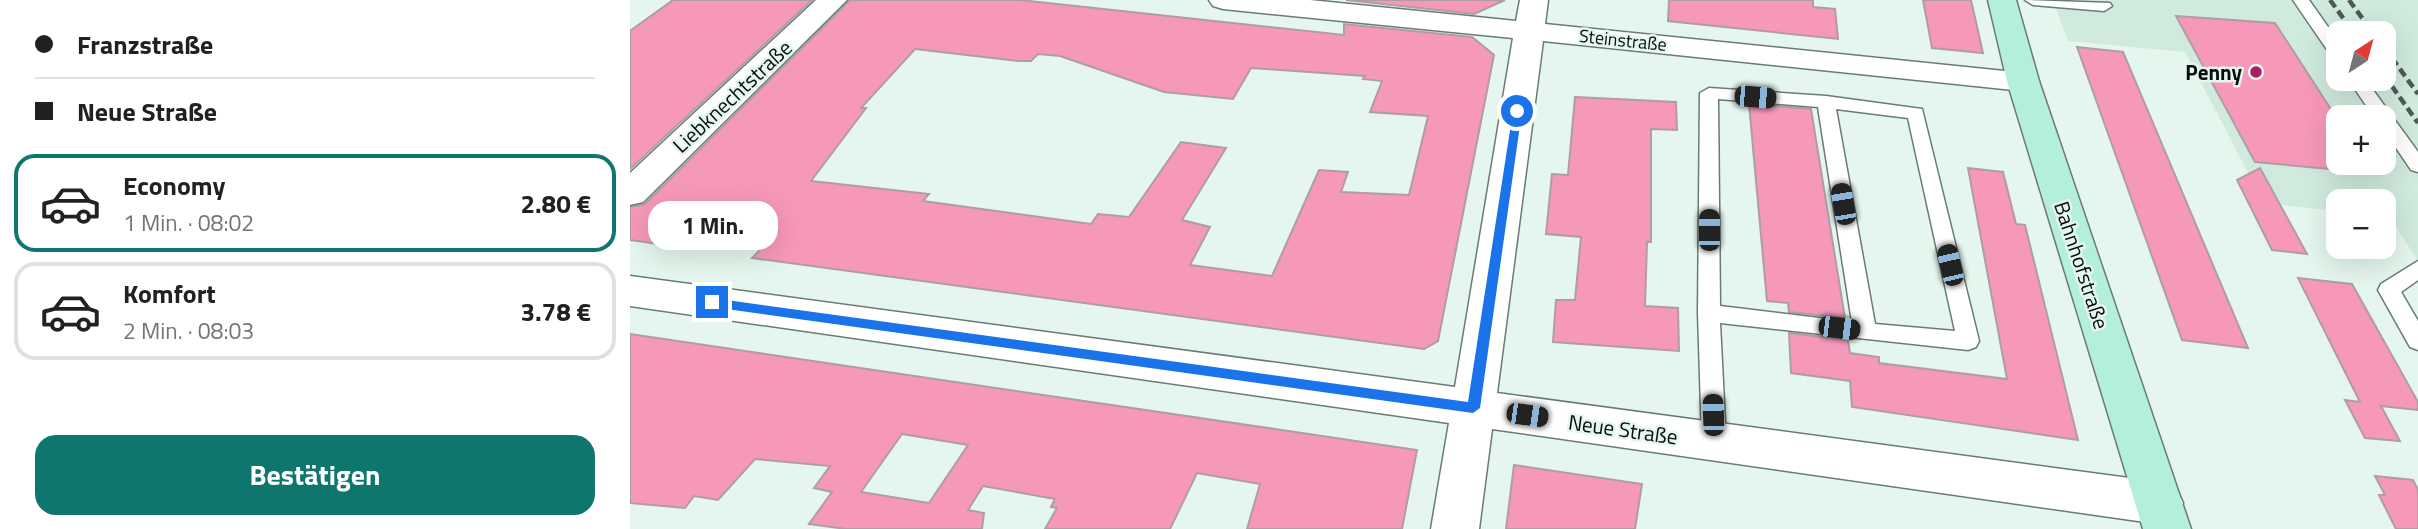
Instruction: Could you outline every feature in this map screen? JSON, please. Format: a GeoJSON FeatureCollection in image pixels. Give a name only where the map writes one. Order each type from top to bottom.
{"type":"FeatureCollection","features":[{"type":"Feature","properties":{"kind":"main road","name":"Bahnhofstraße"},"geometry":{"type":"LineString","coordinates":[[2002,0],[2023,81],[2163,516]]}},
{"type":"Feature","properties":{"kind":"street","name":"Liebknechtstraße"},"geometry":{"type":"LineString","coordinates":[[630,193],[833,0]]}},
{"type":"Feature","properties":{"kind":"street","name":"Steinstraße"},"geometry":{"type":"LineString","coordinates":[[1223,0],[1532,15],[2023,81]]}},
{"type":"Feature","properties":{"kind":"street"},"geometry":{"type":"LineString","coordinates":[[1455,529],[1532,15]]}},
{"type":"Feature","properties":{"kind":"street","name":"Neue Straße"},"geometry":{"type":"LineString","coordinates":[[630,291],[1714,441],[2163,516]]}},
{"type":"Feature","properties":{"kind":"lane"},"geometry":{"type":"LineString","coordinates":[[2033,0],[2104,6]]}},
{"type":"Feature","properties":{"kind":"lane"},"geometry":{"type":"LineString","coordinates":[[2301,0],[2326,36]]}},
{"type":"Feature","properties":{"kind":"lane"},"geometry":{"type":"LineString","coordinates":[[1709,313],[1865,332],[1968,341],[1916,113],[1826,102],[1709,93],[1709,313],[1714,441]]}},
{"type":"Feature","properties":{"kind":"lane"},"geometry":{"type":"LineString","coordinates":[[1826,102],[1865,332]]}},
{"type":"Feature","properties":{"kind":"lane"},"geometry":{"type":"LineString","coordinates":[[2396,135],[2418,166]]}},
{"type":"Feature","properties":{"kind":"lane"},"geometry":{"type":"LineString","coordinates":[[2418,269],[2389,290],[2418,341]]}},
{"type":"Feature","properties":{"kind":"shaded area"},"geometry":{"type":"Polygon","coordinates":[[[2053,0],[2418,0],[2418,261],[2396,227],[2396,189],[2326,189],[2326,210],[2264,203],[2185,52],[2068,41],[2053,0]]]}},
{"type":"Feature","properties":{"kind":"building"},"geometry":{"type":"Polygon","coordinates":[[[673,0],[812,0],[630,169],[630,31],[673,0]]]}},
{"type":"Feature","properties":{"kind":"building"},"geometry":{"type":"Polygon","coordinates":[[[850,0],[1020,0],[1344,35],[1344,24],[1472,37],[1494,55],[1438,341],[1424,349],[752,258],[778,231],[697,226],[672,246],[630,240],[630,207],[645,204],[850,0]],[[915,49],[861,108],[866,108],[811,181],[929,194],[923,201],[1091,224],[1098,214],[1129,217],[1181,142],[1226,148],[1182,220],[1210,227],[1190,265],[1272,276],[1319,170],[1348,172],[1341,192],[1409,195],[1428,116],[1370,112],[1382,81],[1363,79],[1365,76],[1251,68],[1233,99],[1164,92],[1060,56],[1038,54],[1031,61],[915,49]]]}},
{"type":"Feature","properties":{"kind":"building"},"geometry":{"type":"Polygon","coordinates":[[[1346,0],[1505,0],[1474,14],[1346,0]]]}},
{"type":"Feature","properties":{"kind":"building"},"geometry":{"type":"Polygon","coordinates":[[[1669,0],[1813,0],[1813,7],[1835,9],[1838,39],[1668,21],[1669,0]]]}},
{"type":"Feature","properties":{"kind":"building"},"geometry":{"type":"Polygon","coordinates":[[[1923,0],[1971,0],[1983,53],[1932,48],[1923,0]]]}},
{"type":"Feature","properties":{"kind":"building","name":"Penny"},"geometry":{"type":"Polygon","coordinates":[[[2176,16],[2275,23],[2328,105],[2326,105],[2326,169],[2255,162],[2176,16]]]}},
{"type":"Feature","properties":{"kind":"building"},"geometry":{"type":"Polygon","coordinates":[[[2077,47],[2123,52],[2248,348],[2182,340],[2077,47]]]}},
{"type":"Feature","properties":{"kind":"building"},"geometry":{"type":"Polygon","coordinates":[[[1575,97],[1676,102],[1677,130],[1651,129],[1651,242],[1647,242],[1645,306],[1678,308],[1679,351],[1553,342],[1556,300],[1575,300],[1581,237],[1546,234],[1552,174],[1568,175],[1575,97]]]}},
{"type":"Feature","properties":{"kind":"building"},"geometry":{"type":"Polygon","coordinates":[[[1749,104],[1811,109],[1845,318],[1789,312],[1788,303],[1767,301],[1749,104]]]}},
{"type":"Feature","properties":{"kind":"building"},"geometry":{"type":"Polygon","coordinates":[[[1968,168],[2003,172],[2016,224],[2025,225],[2078,440],[1852,407],[1850,381],[1791,373],[1789,333],[1848,340],[1850,353],[1879,357],[1879,363],[2007,379],[1968,168]]]}},
{"type":"Feature","properties":{"kind":"building"},"geometry":{"type":"Polygon","coordinates":[[[2260,168],[2307,254],[2272,250],[2237,180],[2260,168]]]}},
{"type":"Feature","properties":{"kind":"building"},"geometry":{"type":"Polygon","coordinates":[[[2298,278],[2352,284],[2418,402],[2418,410],[2381,406],[2400,441],[2365,438],[2345,400],[2360,402],[2298,278]]]}},
{"type":"Feature","properties":{"kind":"building"},"geometry":{"type":"Polygon","coordinates":[[[630,334],[1417,450],[1402,529],[1247,529],[1260,484],[1197,473],[1170,529],[1045,529],[1057,508],[1051,507],[1055,499],[983,486],[968,510],[984,513],[982,529],[846,529],[809,524],[832,492],[814,488],[830,466],[755,459],[718,500],[694,496],[685,508],[630,503],[630,334]],[[902,434],[861,492],[929,503],[968,445],[902,434]]]}},
{"type":"Feature","properties":{"kind":"building"},"geometry":{"type":"Polygon","coordinates":[[[1514,465],[1642,484],[1635,529],[1506,529],[1514,465]]]}},
{"type":"Feature","properties":{"kind":"building"},"geometry":{"type":"Polygon","coordinates":[[[2375,476],[2413,480],[2418,490],[2418,529],[2396,529],[2379,495],[2385,495],[2375,476]]]}},
{"type":"Feature","properties":{"kind":"railway"},"geometry":{"type":"LineString","coordinates":[[2330,0],[2345,21]]}},
{"type":"Feature","properties":{"kind":"railway"},"geometry":{"type":"LineString","coordinates":[[2349,0],[2364,21]]}},
{"type":"Feature","properties":{"kind":"railway"},"geometry":{"type":"LineString","coordinates":[[2396,64],[2418,94]]}},
{"type":"Feature","properties":{"kind":"railway"},"geometry":{"type":"LineString","coordinates":[[2395,91],[2418,123]]}},
{"type":"Feature","properties":{"kind":"place","name":"Penny"},"geometry":{"type":"Point","coordinates":[2256,72]}},
{"type":"Feature","properties":{"kind":"route"},"geometry":{"type":"LineString","coordinates":[[712,302],[1473,408],[1517,111]]}}]}
